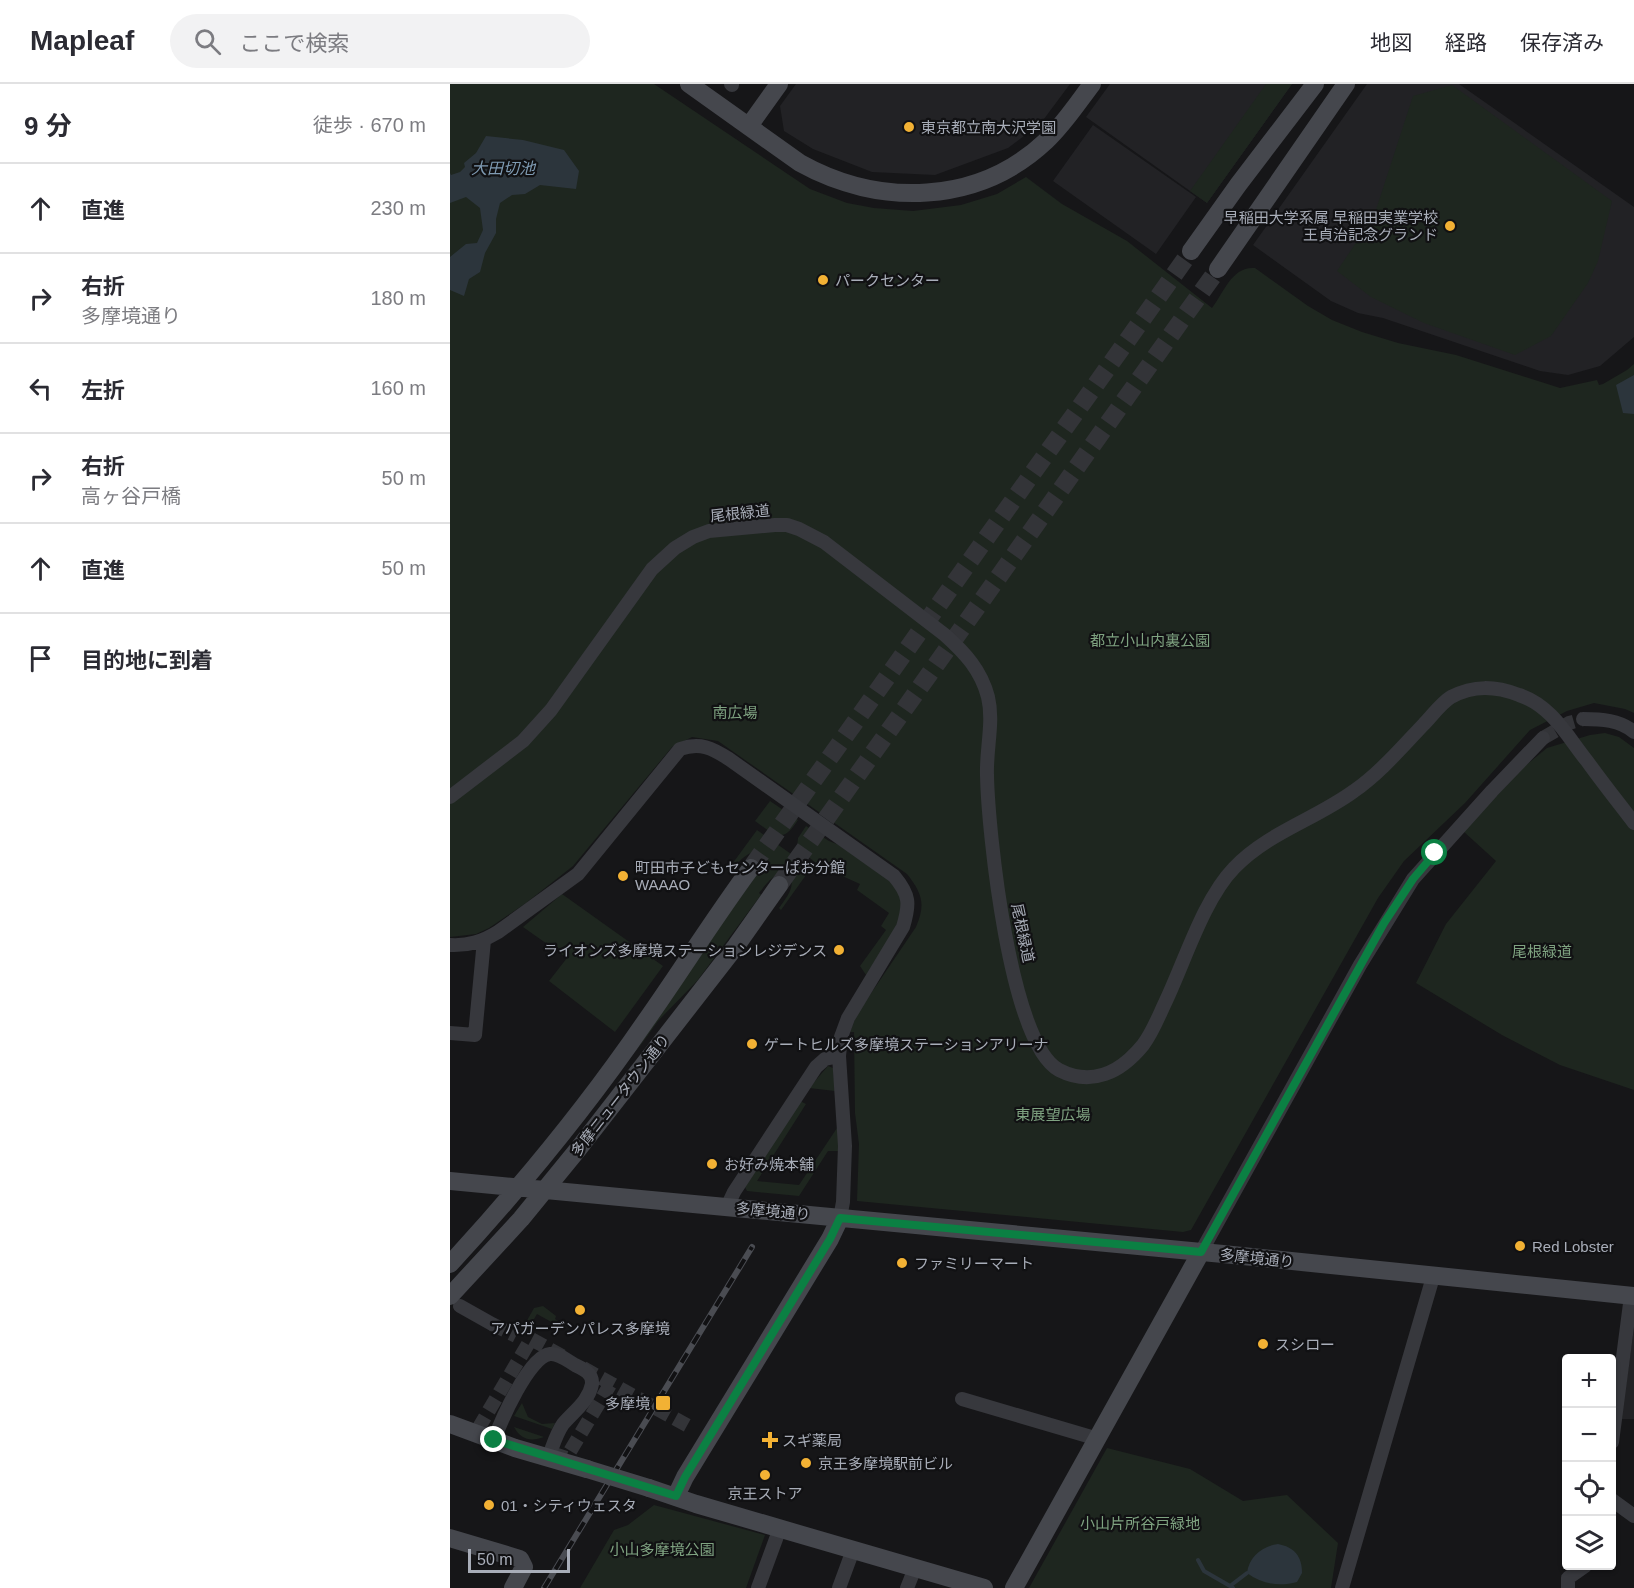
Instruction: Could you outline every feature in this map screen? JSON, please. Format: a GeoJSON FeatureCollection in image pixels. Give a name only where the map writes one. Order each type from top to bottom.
{"type":"FeatureCollection","features":[{"type":"Feature","properties":{"kind":"street"},"geometry":{"type":"LineString","coordinates":[[689,84],[800,163],[845,184],[882,191],[920,193],[982,180],[1006,170],[1045,141],[1061,125],[1092,84]]}},
{"type":"Feature","properties":{"kind":"street"},"geometry":{"type":"LineString","coordinates":[[749,126],[779,84]]}},
{"type":"Feature","properties":{"kind":"street"},"geometry":{"type":"LineString","coordinates":[[1191,251],[1315,84]]}},
{"type":"Feature","properties":{"kind":"street"},"geometry":{"type":"LineString","coordinates":[[1218,269],[1346,84]]}},
{"type":"Feature","properties":{"kind":"street","name":"尾根緑道"},"geometry":{"type":"LineString","coordinates":[[450,797],[523,741],[537,727],[552,710],[652,569],[675,548],[709,531],[787,525],[824,542],[945,635],[976,666],[988,698],[990,719],[987,774],[999,899],[1022,1009],[1037,1046],[1055,1068],[1079,1078],[1097,1077],[1121,1067],[1144,1043],[1218,888],[1234,867],[1255,850],[1354,792],[1390,759],[1448,699],[1469,689],[1482,687],[1512,692],[1540,704],[1558,722],[1634,823]]}},
{"type":"Feature","properties":{"kind":"street"},"geometry":{"type":"LineString","coordinates":[[1583,719],[1619,723],[1634,732]]}},
{"type":"Feature","properties":{"kind":"street"},"geometry":{"type":"LineString","coordinates":[[1014,1588],[1360,965],[1413,879],[1543,738]]}},
{"type":"Feature","properties":{"kind":"street"},"geometry":{"type":"LineString","coordinates":[[450,945],[469,945],[484,940],[513,922],[583,868],[675,754],[688,747],[702,745],[738,765],[894,876],[903,886],[908,897],[908,912],[903,927],[848,1018],[841,1037],[839,1056],[844,1146],[843,1202],[840,1218],[830,1239],[685,1477],[676,1496]]}},
{"type":"Feature","properties":{"kind":"street","name":"多摩ニュータウン通り"},"geometry":{"type":"LineString","coordinates":[[450,1264],[519,1188],[588,1101],[645,1023],[707,929],[751,868]]}},
{"type":"Feature","properties":{"kind":"street","name":"多摩ニュータウン通り"},"geometry":{"type":"LineString","coordinates":[[455,1301],[736,946],[779,885]]}},
{"type":"Feature","properties":{"kind":"street"},"geometry":{"type":"LineString","coordinates":[[450,1033],[476,1035],[484,940]]}},
{"type":"Feature","properties":{"kind":"street"},"geometry":{"type":"LineString","coordinates":[[727,1207],[734,1192],[816,1067],[825,1059],[839,1056]]}},
{"type":"Feature","properties":{"kind":"street","name":"多摩境通り"},"geometry":{"type":"LineString","coordinates":[[450,1180],[1633,1296]]}},
{"type":"Feature","properties":{"kind":"street"},"geometry":{"type":"LineString","coordinates":[[1342,1588],[1433,1276]]}},
{"type":"Feature","properties":{"kind":"street"},"geometry":{"type":"LineString","coordinates":[[1616,1409],[1633,1296]]}},
{"type":"Feature","properties":{"kind":"street"},"geometry":{"type":"LineString","coordinates":[[455,1301],[492,1323]]}},
{"type":"Feature","properties":{"kind":"street"},"geometry":{"type":"LineString","coordinates":[[494,1440],[502,1419],[534,1366],[542,1357],[555,1354],[585,1370],[592,1380],[592,1386],[581,1406],[557,1434],[548,1458]]}},
{"type":"Feature","properties":{"kind":"street"},"geometry":{"type":"LineString","coordinates":[[984,1406],[988,1391]]}},
{"type":"Feature","properties":{"kind":"street"},"geometry":{"type":"LineString","coordinates":[[962,1399],[1098,1439]]}},
{"type":"Feature","properties":{"kind":"street"},"geometry":{"type":"LineString","coordinates":[[450,1424],[548,1458],[984,1588]]}},
{"type":"Feature","properties":{"kind":"street"},"geometry":{"type":"LineString","coordinates":[[1616,1503],[1634,1516]]}},
{"type":"Feature","properties":{"kind":"street"},"geometry":{"type":"LineString","coordinates":[[758,1588],[780,1528]]}},
{"type":"Feature","properties":{"kind":"street"},"geometry":{"type":"LineString","coordinates":[[450,1538],[520,1558],[524,1567],[513,1588]]}},
{"type":"Feature","properties":{"kind":"street"},"geometry":{"type":"LineString","coordinates":[[839,1588],[853,1550]]}},
{"type":"Feature","properties":{"kind":"street"},"geometry":{"type":"LineString","coordinates":[[907,1588],[915,1568]]}},
{"type":"Feature","properties":{"kind":"street"},"geometry":{"type":"LineString","coordinates":[[1568,1588],[1568,1578],[1579,1570]]}},
{"type":"Feature","properties":{"kind":"shaded area","name":"東京都立南大沢学園"},"geometry":{"type":"Polygon","coordinates":[[[796,84],[1070,84],[1041,123],[1008,148],[935,175],[872,172],[813,149],[784,131],[780,106],[796,84]]]}},
{"type":"Feature","properties":{"kind":"shaded area"},"geometry":{"type":"Polygon","coordinates":[[[1110,84],[1292,84],[1207,203],[1086,117],[1110,84]]]}},
{"type":"Feature","properties":{"kind":"shaded area","name":"早稲田大学系属 早稲田実業学校 王貞治記念グランド"},"geometry":{"type":"Polygon","coordinates":[[[1367,84],[1459,84],[1634,207],[1634,337],[1600,366],[1568,375],[1540,371],[1383,318],[1358,313],[1331,301],[1253,245],[1367,84]]]}},
{"type":"Feature","properties":{"kind":"shaded area"},"geometry":{"type":"Polygon","coordinates":[[[1093,125],[1196,197],[1156,254],[1053,181],[1093,125]]]}},
{"type":"Feature","properties":{"kind":"shaded area"},"geometry":{"type":"Polygon","coordinates":[[[1634,1328],[1634,1419],[1621,1419],[1634,1328]]]}},
{"type":"Feature","properties":{"kind":"green space","name":"都立小山内裏公園"},"geometry":{"type":"Polygon","coordinates":[[[450,84],[654,84],[810,189],[847,203],[913,211],[961,205],[997,194],[1026,177],[1062,204],[1127,241],[1212,308],[1234,276],[1247,268],[1255,268],[1308,306],[1332,320],[1362,332],[1398,343],[1456,355],[1560,388],[1597,380],[1599,385],[1603,384],[1634,364],[1634,713],[1594,703],[1567,711],[1530,730],[1465,803],[1404,861],[1378,898],[1191,1230],[1183,1232],[857,1201],[859,1144],[855,1113],[854,1032],[850,1032],[857,1014],[916,927],[921,912],[921,899],[907,874],[718,741],[692,737],[672,747],[573,866],[526,903],[489,928],[476,934],[450,937],[450,84]]]}},
{"type":"Feature","properties":{"kind":"green space"},"geometry":{"type":"Polygon","coordinates":[[[1266,84],[1292,84],[1207,203],[1190,191],[1266,84]]]}},
{"type":"Feature","properties":{"kind":"green space","name":"早稲田大学系属 早稲田実業学校 王貞治記念グランド"},"geometry":{"type":"Polygon","coordinates":[[[1452,85],[1612,201],[1598,261],[1588,283],[1551,336],[1515,355],[1424,323],[1371,297],[1337,271],[1374,216],[1413,96],[1452,85]]]}},
{"type":"Feature","properties":{"kind":"green space","name":"尾根緑道"},"geometry":{"type":"Polygon","coordinates":[[[1605,733],[1619,737],[1634,748],[1634,1090],[1560,1065],[1502,1035],[1416,983],[1446,924],[1496,861],[1463,831],[1525,766],[1547,748],[1590,735],[1605,733]]]}},
{"type":"Feature","properties":{"kind":"green space"},"geometry":{"type":"Polygon","coordinates":[[[770,801],[798,820],[783,835],[773,833],[755,821],[770,801]]]}},
{"type":"Feature","properties":{"kind":"green space"},"geometry":{"type":"Polygon","coordinates":[[[806,826],[839,845],[890,881],[897,889],[903,906],[899,924],[866,975],[860,966],[886,930],[881,926],[889,913],[857,890],[860,884],[820,866],[797,848],[798,838],[806,826]]]}},
{"type":"Feature","properties":{"kind":"green space"},"geometry":{"type":"Polygon","coordinates":[[[757,830],[811,868],[781,910],[779,908],[792,883],[789,873],[775,876],[768,882],[759,893],[761,895],[697,981],[658,1021],[635,1053],[688,970],[758,873],[762,856],[757,851],[738,862],[729,873],[727,871],[757,830]]]}},
{"type":"Feature","properties":{"kind":"green space"},"geometry":{"type":"Polygon","coordinates":[[[562,894],[663,966],[615,1032],[549,981],[567,958],[523,927],[562,894]]]}},
{"type":"Feature","properties":{"kind":"green space"},"geometry":{"type":"Polygon","coordinates":[[[828,1066],[833,1068],[835,1091],[809,1088],[828,1066]]]}},
{"type":"Feature","properties":{"kind":"green space"},"geometry":{"type":"Polygon","coordinates":[[[800,1101],[806,1104],[757,1181],[799,1185],[839,1125],[838,1151],[828,1151],[799,1196],[747,1191],[745,1187],[800,1101]]]}},
{"type":"Feature","properties":{"kind":"green space"},"geometry":{"type":"Polygon","coordinates":[[[543,1306],[556,1316],[555,1319],[566,1326],[564,1329],[537,1314],[524,1336],[520,1333],[534,1308],[543,1306]]]}},
{"type":"Feature","properties":{"kind":"green space"},"geometry":{"type":"Polygon","coordinates":[[[522,1403],[528,1417],[542,1424],[555,1423],[552,1429],[514,1416],[522,1403]]]}},
{"type":"Feature","properties":{"kind":"green space"},"geometry":{"type":"Polygon","coordinates":[[[514,1427],[544,1437],[527,1439],[520,1435],[514,1427]]]}},
{"type":"Feature","properties":{"kind":"green space","name":"小山片所谷戸緑地"},"geometry":{"type":"Polygon","coordinates":[[[1107,1448],[1190,1469],[1243,1501],[1287,1495],[1338,1543],[1331,1588],[1029,1588],[1107,1448]]]}},
{"type":"Feature","properties":{"kind":"green space","name":"小山多摩境公園"},"geometry":{"type":"Polygon","coordinates":[[[654,1505],[765,1535],[746,1588],[580,1588],[614,1530],[628,1525],[654,1505]]]}},
{"type":"Feature","properties":{"kind":"water","name":"大田切池"},"geometry":{"type":"Polygon","coordinates":[[[486,136],[523,140],[564,150],[579,171],[576,189],[540,185],[525,194],[512,195],[500,203],[496,219],[496,233],[485,253],[480,272],[469,279],[464,296],[450,290],[450,257],[466,244],[477,243],[483,230],[480,208],[466,197],[450,203],[450,173],[451,175],[460,172],[465,167],[464,163],[476,153],[486,136]]]}},
{"type":"Feature","properties":{"kind":"water"},"geometry":{"type":"Polygon","coordinates":[[[1634,375],[1634,414],[1623,413],[1616,385],[1634,375]]]}},
{"type":"Feature","properties":{"kind":"water"},"geometry":{"type":"Polygon","coordinates":[[[1278,1544],[1293,1550],[1299,1557],[1302,1573],[1297,1582],[1271,1584],[1247,1573],[1250,1562],[1257,1553],[1278,1544]]]}},
{"type":"Feature","properties":{"kind":"waterway"},"geometry":{"type":"LineString","coordinates":[[1198,1560],[1204,1571],[1230,1586]]}},
{"type":"Feature","properties":{"kind":"waterway"},"geometry":{"type":"LineString","coordinates":[[1233,1588],[1230,1586],[1247,1573]]}},
{"type":"Feature","properties":{"kind":"tunnel"},"geometry":{"type":"LineString","coordinates":[[751,868],[1191,251]]}},
{"type":"Feature","properties":{"kind":"tunnel"},"geometry":{"type":"LineString","coordinates":[[779,885],[1218,269]]}},
{"type":"Feature","properties":{"kind":"tunnel"},"geometry":{"type":"LineString","coordinates":[[1543,738],[1569,723],[1583,719]]}},
{"type":"Feature","properties":{"kind":"tunnel"},"geometry":{"type":"LineString","coordinates":[[492,1324],[516,1336]]}},
{"type":"Feature","properties":{"kind":"tunnel"},"geometry":{"type":"LineString","coordinates":[[478,1429],[531,1339],[564,1357]]}},
{"type":"Feature","properties":{"kind":"tunnel"},"geometry":{"type":"LineString","coordinates":[[583,1368],[690,1427]]}},
{"type":"Feature","properties":{"kind":"tunnel"},"geometry":{"type":"LineString","coordinates":[[554,1454],[566,1458],[611,1383]]}},
{"type":"Feature","properties":{"kind":"railway"},"geometry":{"type":"LineString","coordinates":[[544,1588],[752,1247]]}},
{"type":"Feature","properties":{"kind":"place","name":"東京都立南大沢学園"},"geometry":{"type":"Point","coordinates":[909,127]}},
{"type":"Feature","properties":{"kind":"place","name":"早稲田大学系属 早稲田実業学校 王貞治記念グランド"},"geometry":{"type":"Point","coordinates":[1450,226]}},
{"type":"Feature","properties":{"kind":"place","name":"パークセンター"},"geometry":{"type":"Point","coordinates":[823,280]}},
{"type":"Feature","properties":{"kind":"place","name":"町田市子どもセンターぱお分館 WAAAO"},"geometry":{"type":"Point","coordinates":[623,876]}},
{"type":"Feature","properties":{"kind":"place","name":"ライオンズ多摩境ステーションレジデンス"},"geometry":{"type":"Point","coordinates":[839,950]}},
{"type":"Feature","properties":{"kind":"place","name":"ゲートヒルズ多摩境ステーションアリーナ"},"geometry":{"type":"Point","coordinates":[752,1044]}},
{"type":"Feature","properties":{"kind":"place","name":"お好み焼本舗"},"geometry":{"type":"Point","coordinates":[712,1164]}},
{"type":"Feature","properties":{"kind":"place","name":"Red Lobster"},"geometry":{"type":"Point","coordinates":[1520,1246]}},
{"type":"Feature","properties":{"kind":"place","name":"ファミリーマート"},"geometry":{"type":"Point","coordinates":[902,1263]}},
{"type":"Feature","properties":{"kind":"place","name":"アパガーデンパレス多摩境"},"geometry":{"type":"Point","coordinates":[580,1310]}},
{"type":"Feature","properties":{"kind":"place","name":"スシロー"},"geometry":{"type":"Point","coordinates":[1263,1344]}},
{"type":"Feature","properties":{"kind":"place","name":"多摩境"},"geometry":{"type":"Point","coordinates":[663,1403]}},
{"type":"Feature","properties":{"kind":"place","name":"スギ薬局"},"geometry":{"type":"Point","coordinates":[770,1440]}},
{"type":"Feature","properties":{"kind":"place","name":"京王多摩境駅前ビル"},"geometry":{"type":"Point","coordinates":[806,1463]}},
{"type":"Feature","properties":{"kind":"place","name":"京王ストア"},"geometry":{"type":"Point","coordinates":[765,1475]}},
{"type":"Feature","properties":{"kind":"place","name":"01・シティウェスタ"},"geometry":{"type":"Point","coordinates":[489,1505]}},
{"type":"Feature","properties":{"kind":"route"},"geometry":{"type":"LineString","coordinates":[[494,1440],[676,1496],[679,1487],[830,1239],[840,1218],[1201,1252],[1384,923],[1413,879],[1435,853]]}},
{"type":"Feature","properties":{"kind":"park label","name":"南広場"},"geometry":{"type":"Point","coordinates":[735,712]}},
{"type":"Feature","properties":{"kind":"park label","name":"東展望広場"},"geometry":{"type":"Point","coordinates":[1053,1114]}}]}
